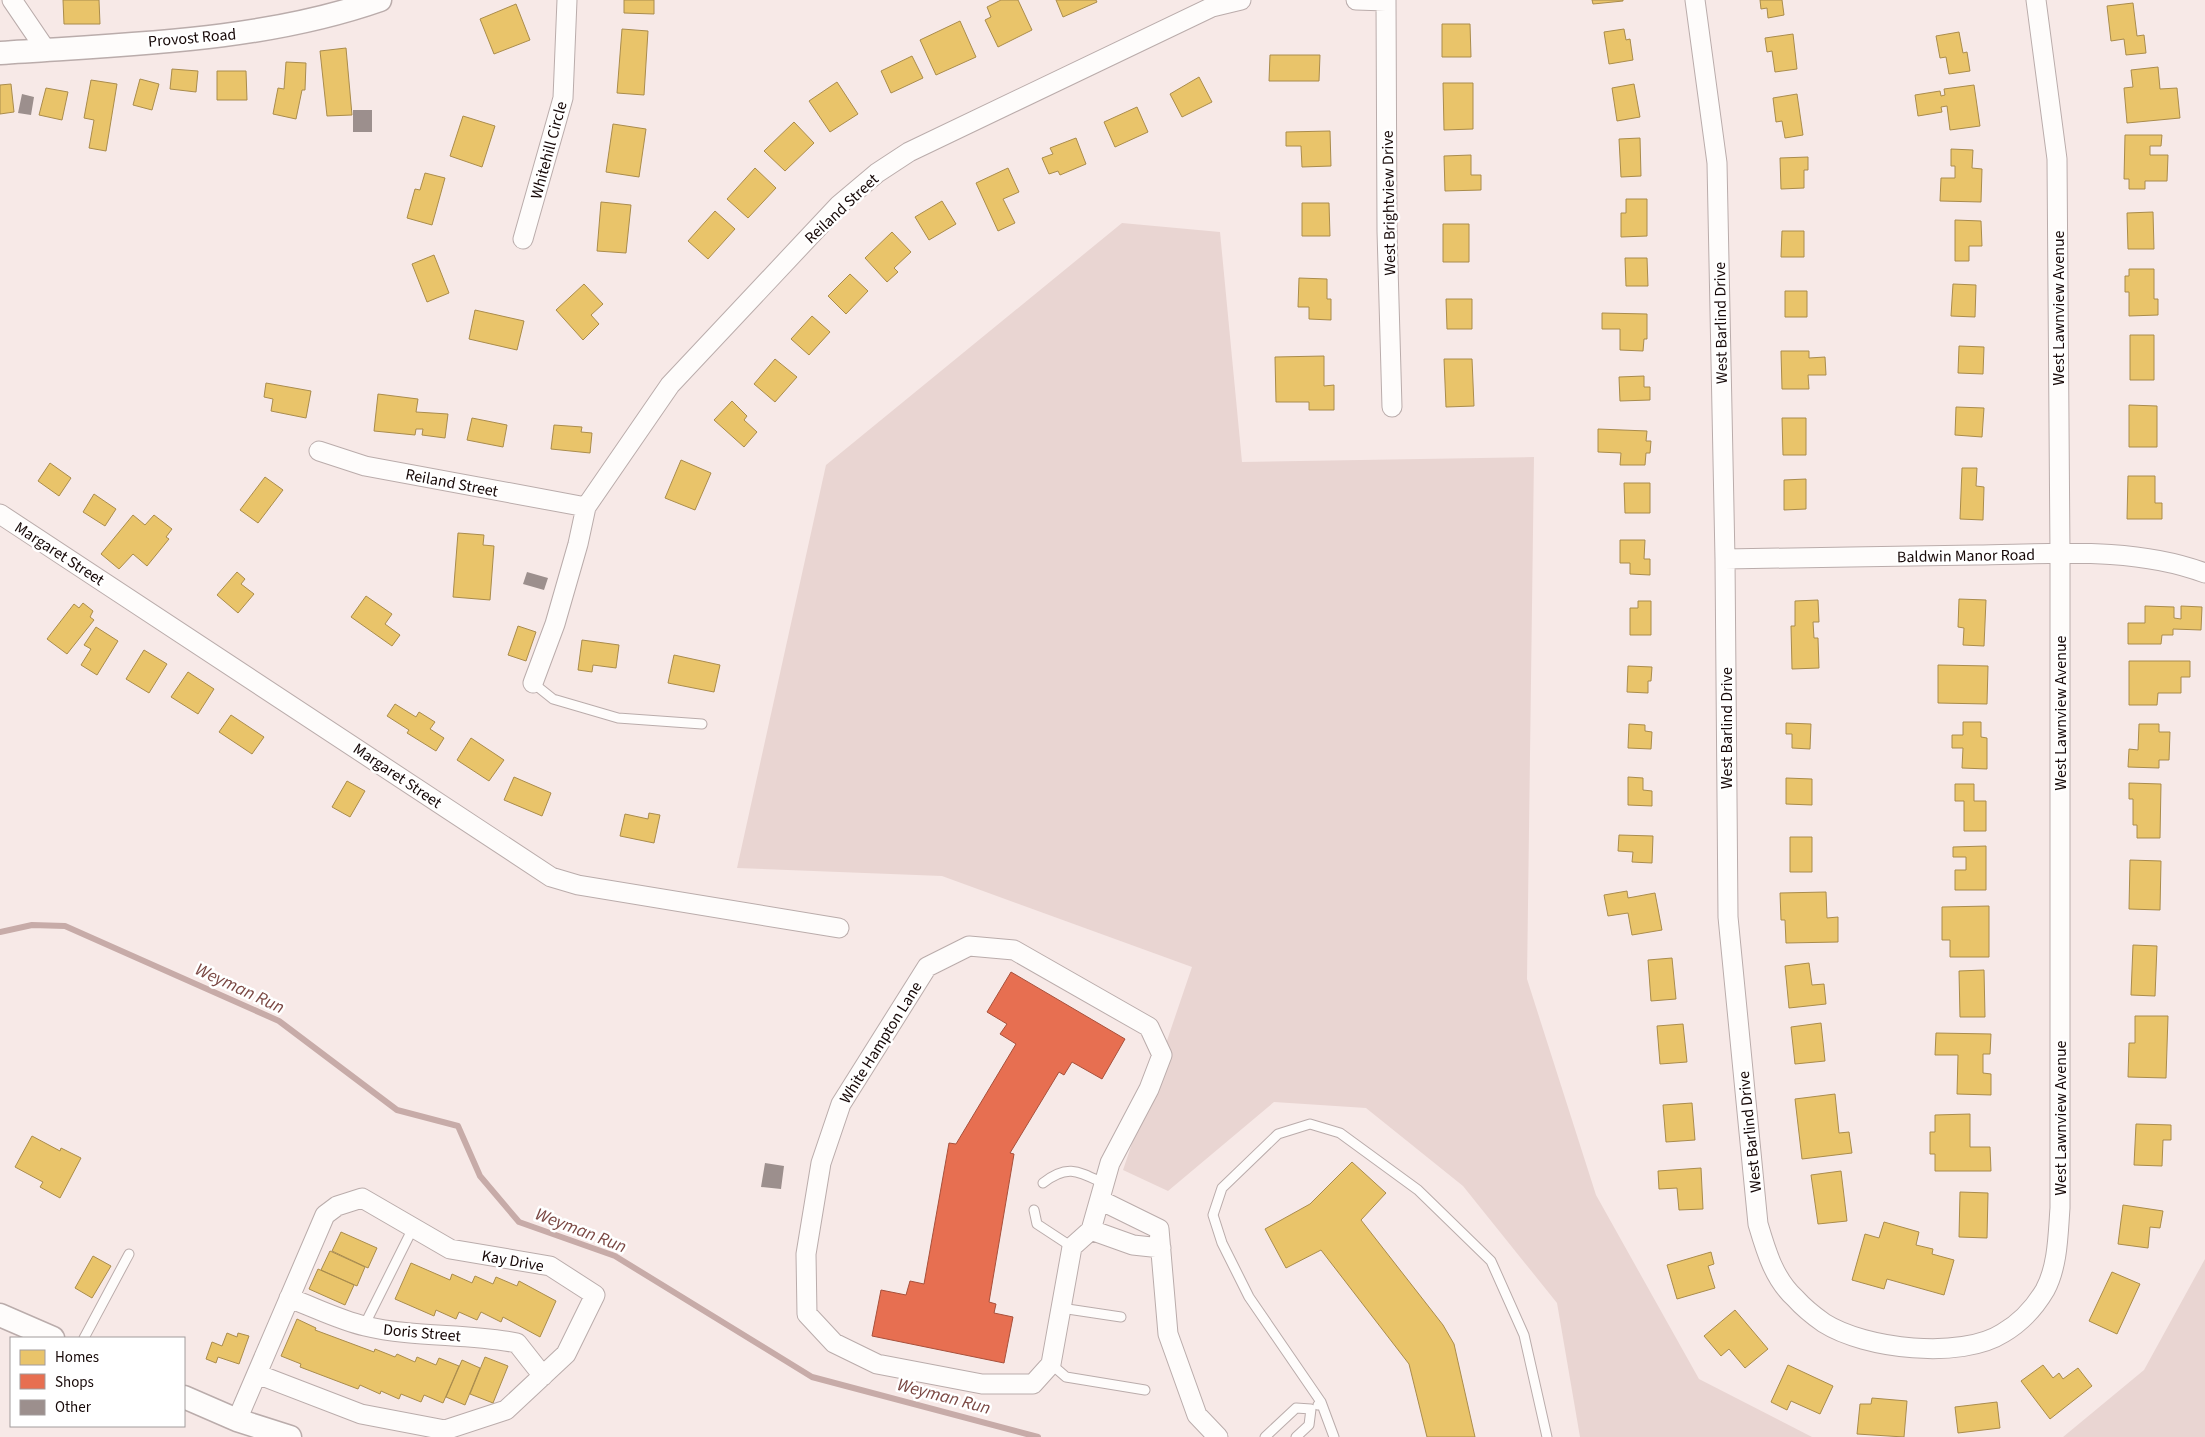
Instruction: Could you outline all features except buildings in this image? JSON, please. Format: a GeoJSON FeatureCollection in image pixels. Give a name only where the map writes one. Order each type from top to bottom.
{"type":"FeatureCollection","features":[{"type":"Feature","properties":{"kind":"street"},"geometry":{"type":"LineString","coordinates":[[12,0],[46,50]]}},
{"type":"Feature","properties":{"kind":"street","name":"Provost Road"},"geometry":{"type":"LineString","coordinates":[[0,53],[262,31],[306,23],[380,0]]}},
{"type":"Feature","properties":{"kind":"street","name":"Whitehill Circle"},"geometry":{"type":"LineString","coordinates":[[523,239],[563,98],[567,0]]}},
{"type":"Feature","properties":{"kind":"street","name":"Reiland Street"},"geometry":{"type":"LineString","coordinates":[[533,683],[555,624],[578,544],[586,508],[670,385],[839,205],[877,173],[909,152],[1212,7],[1241,0]]}},
{"type":"Feature","properties":{"kind":"street"},"geometry":{"type":"LineString","coordinates":[[1356,0],[1386,0]]}},
{"type":"Feature","properties":{"kind":"street","name":"West Brightview Drive"},"geometry":{"type":"LineString","coordinates":[[1386,0],[1387,231],[1392,407]]}},
{"type":"Feature","properties":{"kind":"street","name":"West Barlind Drive"},"geometry":{"type":"LineString","coordinates":[[1695,0],[1717,163],[1725,559],[1728,917],[1758,1224],[1769,1261],[1793,1297],[1824,1323],[1858,1338],[1892,1346],[1930,1349]]}},
{"type":"Feature","properties":{"kind":"street","name":"West Lawnview Avenue"},"geometry":{"type":"LineString","coordinates":[[1930,1349],[1971,1344],[2002,1334],[2027,1315],[2046,1289],[2056,1252],[2060,1208],[2060,554],[2057,159],[2036,0]]}},
{"type":"Feature","properties":{"kind":"street","name":"Reiland Street"},"geometry":{"type":"LineString","coordinates":[[319,451],[365,466],[586,508]]}},
{"type":"Feature","properties":{"kind":"street","name":"Margaret Street"},"geometry":{"type":"LineString","coordinates":[[0,514],[551,877],[578,885],[838,928]]}},
{"type":"Feature","properties":{"kind":"street","name":"Baldwin Manor Road"},"geometry":{"type":"LineString","coordinates":[[1725,559],[2060,554],[2135,557],[2177,563],[2205,573]]}},
{"type":"Feature","properties":{"kind":"street","name":"White Hampton Lane"},"geometry":{"type":"LineString","coordinates":[[1051,1364],[1033,1384],[982,1384],[877,1364],[834,1343],[807,1314],[806,1254],[820,1163],[841,1104],[926,967],[969,946],[1014,950],[1149,1027],[1162,1055],[1149,1089],[1110,1163],[1091,1230]]}},
{"type":"Feature","properties":{"kind":"street"},"geometry":{"type":"LineString","coordinates":[[1102,1192],[1159,1229],[1168,1334],[1197,1415],[1218,1437]]}},
{"type":"Feature","properties":{"kind":"street","name":"Kay Drive"},"geometry":{"type":"LineString","coordinates":[[237,1420],[325,1215],[337,1206],[362,1198],[450,1249],[550,1266],[595,1295],[566,1354],[506,1410],[445,1430],[361,1414],[257,1374]]}},
{"type":"Feature","properties":{"kind":"street"},"geometry":{"type":"LineString","coordinates":[[1051,1364],[1072,1247],[1091,1230],[1133,1245],[1161,1248]]}},
{"type":"Feature","properties":{"kind":"street","name":"Doris Street"},"geometry":{"type":"LineString","coordinates":[[290,1298],[364,1326],[393,1331],[486,1337],[517,1343],[543,1376]]}},
{"type":"Feature","properties":{"kind":"street"},"geometry":{"type":"LineString","coordinates":[[0,1315],[51,1337]]}},
{"type":"Feature","properties":{"kind":"street"},"geometry":{"type":"LineString","coordinates":[[185,1397],[237,1420],[290,1437]]}},
{"type":"Feature","properties":{"kind":"lane"},"geometry":{"type":"LineString","coordinates":[[533,683],[553,700],[618,718],[702,724]]}},
{"type":"Feature","properties":{"kind":"lane"},"geometry":{"type":"LineString","coordinates":[[1334,1437],[1321,1402],[1249,1297],[1222,1243],[1213,1215],[1222,1188],[1278,1134],[1310,1124],[1340,1133],[1418,1190],[1491,1261],[1524,1335],[1547,1437]]}},
{"type":"Feature","properties":{"kind":"lane"},"geometry":{"type":"LineString","coordinates":[[1043,1183],[1054,1174],[1065,1170],[1082,1173],[1102,1192]]}},
{"type":"Feature","properties":{"kind":"lane"},"geometry":{"type":"LineString","coordinates":[[1034,1210],[1037,1224],[1072,1247]]}},
{"type":"Feature","properties":{"kind":"lane"},"geometry":{"type":"LineString","coordinates":[[364,1326],[413,1228]]}},
{"type":"Feature","properties":{"kind":"lane"},"geometry":{"type":"LineString","coordinates":[[85,1337],[129,1254]]}},
{"type":"Feature","properties":{"kind":"lane"},"geometry":{"type":"LineString","coordinates":[[1062,1308],[1121,1317]]}},
{"type":"Feature","properties":{"kind":"lane"},"geometry":{"type":"LineString","coordinates":[[1051,1364],[1066,1377],[1145,1390]]}},
{"type":"Feature","properties":{"kind":"lane"},"geometry":{"type":"LineString","coordinates":[[1296,1437],[1308,1425],[1312,1409],[1321,1402]]}},
{"type":"Feature","properties":{"kind":"lane"},"geometry":{"type":"LineString","coordinates":[[1265,1437],[1296,1408],[1312,1409]]}},
{"type":"Feature","properties":{"kind":"shaded area"},"geometry":{"type":"Polygon","coordinates":[[[1122,223],[1220,232],[1242,462],[1534,457],[1527,979],[1596,1195],[1699,1379],[1812,1437],[1580,1437],[1557,1303],[1463,1186],[1366,1108],[1274,1102],[1168,1191],[1123,1170],[1192,967],[942,876],[737,868],[826,465],[1122,223]]]}},
{"type":"Feature","properties":{"kind":"shaded area"},"geometry":{"type":"Polygon","coordinates":[[[2205,1259],[2205,1437],[2063,1437],[2144,1370],[2205,1259]]]}},
{"type":"Feature","properties":{"kind":"waterway","name":"Weyman Run"},"geometry":{"type":"LineString","coordinates":[[0,932],[32,925],[65,926],[279,1021],[397,1110],[458,1126],[480,1176],[519,1222],[615,1256],[812,1377],[1038,1437]]}}]}
